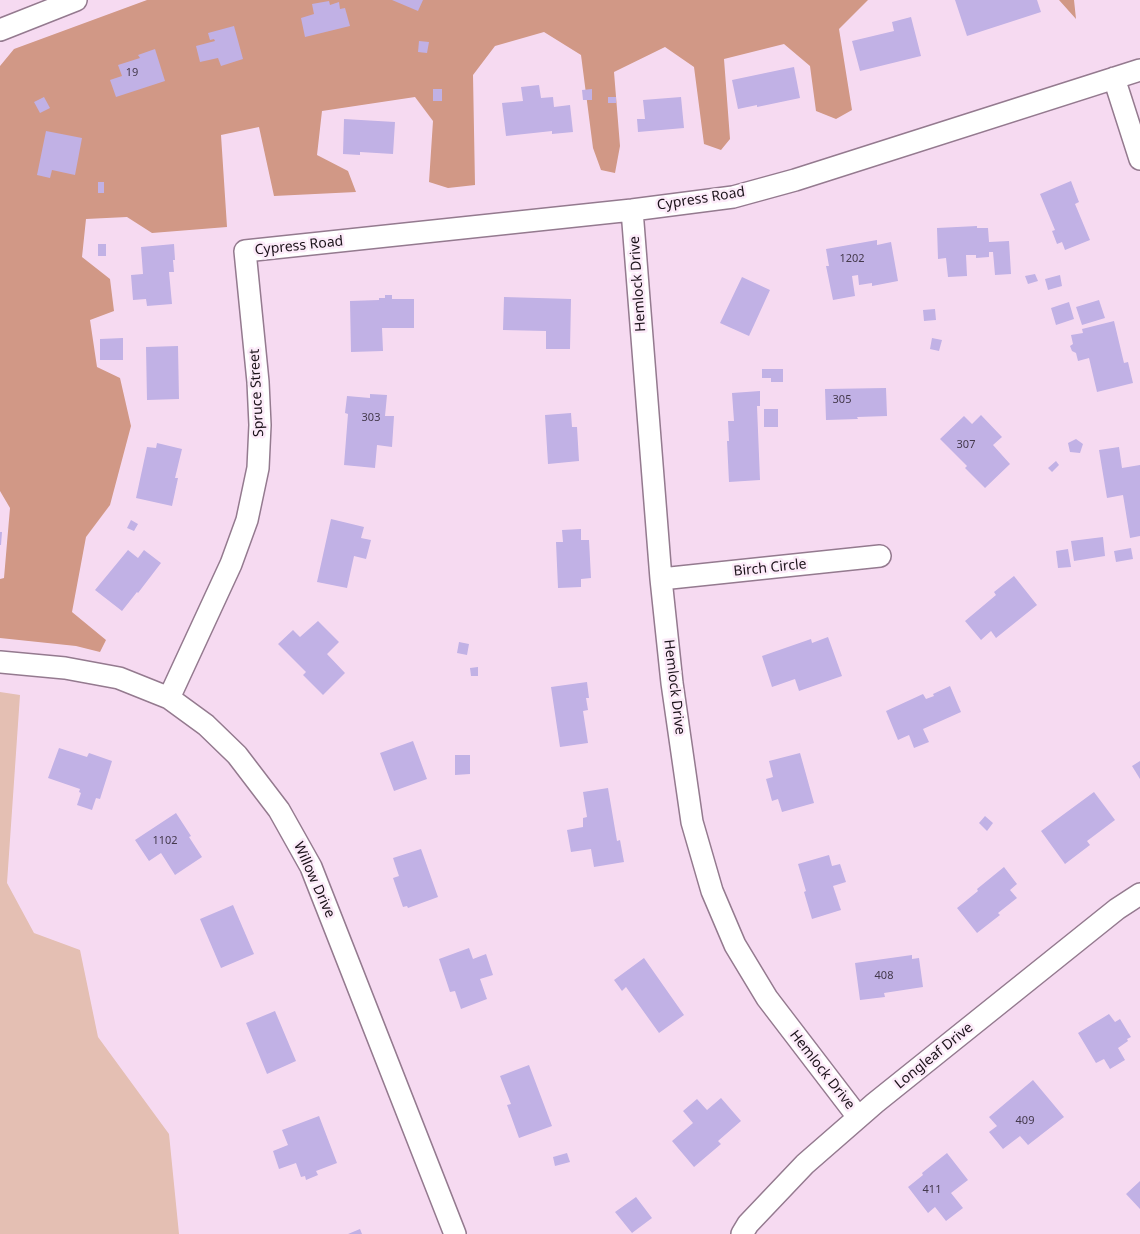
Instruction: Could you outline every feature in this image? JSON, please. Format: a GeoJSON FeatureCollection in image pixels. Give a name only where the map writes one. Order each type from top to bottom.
{"type":"FeatureCollection","features":[{"type":"Feature","properties":{"kind":"street"},"geometry":{"type":"LineString","coordinates":[[0,30],[76,0]]}},
{"type":"Feature","properties":{"kind":"street","name":"Cypress Road"},"geometry":{"type":"LineString","coordinates":[[245,252],[632,210],[733,197],[804,177],[1140,70]]}},
{"type":"Feature","properties":{"kind":"street"},"geometry":{"type":"LineString","coordinates":[[1114,78],[1140,159]]}},
{"type":"Feature","properties":{"kind":"street","name":"Hemlock Drive"},"geometry":{"type":"LineString","coordinates":[[632,210],[661,579],[672,683],[692,822],[712,891],[735,945],[767,998],[858,1117]]}},
{"type":"Feature","properties":{"kind":"street","name":"Spruce Street"},"geometry":{"type":"LineString","coordinates":[[169,698],[231,564],[247,520],[258,468],[260,425],[258,382],[245,252]]}},
{"type":"Feature","properties":{"kind":"street","name":"Birch Circle"},"geometry":{"type":"LineString","coordinates":[[661,579],[880,556]]}},
{"type":"Feature","properties":{"kind":"street","name":"Willow Drive"},"geometry":{"type":"LineString","coordinates":[[0,662],[65,668],[119,678],[169,698],[206,726],[237,755],[279,810],[311,867],[455,1234]]}},
{"type":"Feature","properties":{"kind":"street","name":"Longleaf Drive"},"geometry":{"type":"LineString","coordinates":[[742,1234],[748,1224],[804,1164],[858,1117],[1109,916],[1140,894]]}},
{"type":"Feature","properties":{"kind":"shaded area"},"geometry":{"type":"Polygon","coordinates":[[[147,0],[868,0],[839,29],[852,110],[836,119],[816,111],[810,66],[784,44],[724,59],[730,139],[721,150],[704,144],[694,67],[665,47],[614,72],[620,146],[615,173],[601,170],[593,148],[581,55],[544,32],[495,46],[473,75],[475,185],[448,188],[429,182],[433,121],[415,97],[322,111],[317,155],[348,171],[356,192],[274,196],[259,127],[221,135],[227,227],[152,233],[127,217],[86,219],[82,257],[110,279],[114,311],[90,320],[97,367],[120,378],[131,426],[110,505],[86,537],[72,612],[106,640],[100,652],[76,646],[0,638],[0,579],[4,578],[10,508],[0,491],[0,66],[14,49],[147,0]]]}},
{"type":"Feature","properties":{"kind":"shaded area"},"geometry":{"type":"Polygon","coordinates":[[[1059,0],[1074,0],[1076,19],[1059,0]]]}},
{"type":"Feature","properties":{"kind":"shaded area"},"geometry":{"type":"Polygon","coordinates":[[[0,692],[20,695],[7,883],[34,933],[80,950],[98,1037],[169,1134],[179,1234],[0,1234],[0,692]]]}},
{"type":"Feature","properties":{"kind":"building"},"geometry":{"type":"Polygon","coordinates":[[[392,0],[423,0],[418,11],[392,0]]]}},
{"type":"Feature","properties":{"kind":"building"},"geometry":{"type":"Polygon","coordinates":[[[955,0],[1037,0],[1041,12],[967,36],[955,0]]]}},
{"type":"Feature","properties":{"kind":"building"},"geometry":{"type":"Polygon","coordinates":[[[329,1],[330,5],[339,2],[340,9],[345,8],[350,26],[305,37],[301,18],[314,14],[312,4],[329,1]]]}},
{"type":"Feature","properties":{"kind":"building"},"geometry":{"type":"Polygon","coordinates":[[[911,17],[921,56],[860,71],[852,41],[894,31],[892,22],[911,17]]]}},
{"type":"Feature","properties":{"kind":"building"},"geometry":{"type":"Polygon","coordinates":[[[234,26],[243,59],[221,66],[218,58],[200,62],[196,46],[215,41],[214,39],[210,40],[208,33],[234,26]]]}},
{"type":"Feature","properties":{"kind":"building"},"geometry":{"type":"Polygon","coordinates":[[[419,41],[429,42],[427,53],[418,52],[419,41]]]}},
{"type":"Feature","properties":{"kind":"building"},"geometry":{"type":"Polygon","coordinates":[[[155,49],[165,81],[116,97],[110,80],[122,76],[118,65],[140,58],[138,55],[155,49]]]}},
{"type":"Feature","properties":{"kind":"building"},"geometry":{"type":"Polygon","coordinates":[[[794,67],[800,98],[738,109],[732,80],[794,67]]]}},
{"type":"Feature","properties":{"kind":"building"},"geometry":{"type":"Polygon","coordinates":[[[539,85],[541,98],[553,97],[554,107],[570,105],[573,132],[552,134],[552,131],[506,136],[502,103],[523,101],[521,87],[539,85]]]}},
{"type":"Feature","properties":{"kind":"building"},"geometry":{"type":"Polygon","coordinates":[[[433,89],[442,89],[442,101],[433,101],[433,89]]]}},
{"type":"Feature","properties":{"kind":"building"},"geometry":{"type":"Polygon","coordinates":[[[592,89],[592,100],[583,100],[582,90],[592,89]]]}},
{"type":"Feature","properties":{"kind":"building"},"geometry":{"type":"Polygon","coordinates":[[[44,97],[50,108],[40,113],[34,102],[44,97]]]}},
{"type":"Feature","properties":{"kind":"building"},"geometry":{"type":"Polygon","coordinates":[[[608,97],[616,97],[616,103],[608,103],[608,97]]]}},
{"type":"Feature","properties":{"kind":"building"},"geometry":{"type":"Polygon","coordinates":[[[681,97],[684,128],[638,132],[637,119],[645,119],[643,100],[681,97]]]}},
{"type":"Feature","properties":{"kind":"building"},"geometry":{"type":"Polygon","coordinates":[[[344,119],[395,122],[393,154],[360,152],[360,155],[343,154],[344,119]]]}},
{"type":"Feature","properties":{"kind":"building"},"geometry":{"type":"Polygon","coordinates":[[[46,131],[82,138],[75,175],[52,170],[50,178],[37,175],[46,131]]]}},
{"type":"Feature","properties":{"kind":"building"},"geometry":{"type":"Polygon","coordinates":[[[1071,181],[1079,202],[1075,204],[1090,240],[1065,250],[1062,242],[1057,244],[1052,231],[1055,230],[1040,194],[1071,181]]]}},
{"type":"Feature","properties":{"kind":"building"},"geometry":{"type":"Polygon","coordinates":[[[98,182],[104,182],[104,193],[98,193],[98,182]]]}},
{"type":"Feature","properties":{"kind":"building"},"geometry":{"type":"Polygon","coordinates":[[[977,226],[977,228],[988,228],[989,242],[1009,241],[1011,274],[995,275],[993,252],[989,252],[989,257],[976,258],[976,255],[966,255],[967,276],[948,277],[946,258],[938,259],[937,228],[977,226]]]}},
{"type":"Feature","properties":{"kind":"building"},"geometry":{"type":"Polygon","coordinates":[[[877,240],[877,245],[891,242],[898,281],[872,286],[872,283],[859,285],[858,275],[852,276],[855,296],[833,300],[826,266],[829,266],[826,249],[877,240]]]}},
{"type":"Feature","properties":{"kind":"building"},"geometry":{"type":"Polygon","coordinates":[[[98,244],[106,244],[106,256],[98,256],[98,244]]]}},
{"type":"Feature","properties":{"kind":"building"},"geometry":{"type":"Polygon","coordinates":[[[174,244],[174,272],[169,272],[172,304],[147,306],[146,299],[133,300],[131,275],[143,274],[141,247],[174,244]]]}},
{"type":"Feature","properties":{"kind":"building"},"geometry":{"type":"Polygon","coordinates":[[[1035,274],[1038,281],[1028,284],[1025,276],[1035,274]]]}},
{"type":"Feature","properties":{"kind":"building"},"geometry":{"type":"Polygon","coordinates":[[[1060,275],[1062,286],[1048,290],[1045,279],[1060,275]]]}},
{"type":"Feature","properties":{"kind":"building"},"geometry":{"type":"Polygon","coordinates":[[[742,277],[770,290],[749,336],[720,323],[742,277]]]}},
{"type":"Feature","properties":{"kind":"building"},"geometry":{"type":"Polygon","coordinates":[[[385,295],[392,295],[392,299],[414,299],[414,328],[382,328],[383,351],[351,352],[350,301],[379,300],[379,298],[385,298],[385,295]]]}},
{"type":"Feature","properties":{"kind":"building"},"geometry":{"type":"Polygon","coordinates":[[[504,297],[571,299],[570,349],[546,349],[546,331],[503,330],[504,297]]]}},
{"type":"Feature","properties":{"kind":"building"},"geometry":{"type":"Polygon","coordinates":[[[1099,300],[1105,318],[1082,325],[1076,307],[1099,300]]]}},
{"type":"Feature","properties":{"kind":"building"},"geometry":{"type":"Polygon","coordinates":[[[1069,302],[1074,319],[1056,325],[1051,308],[1069,302]]]}},
{"type":"Feature","properties":{"kind":"building"},"geometry":{"type":"Polygon","coordinates":[[[935,309],[936,320],[924,321],[923,310],[935,309]]]}},
{"type":"Feature","properties":{"kind":"building"},"geometry":{"type":"Polygon","coordinates":[[[1114,321],[1124,363],[1128,362],[1133,383],[1097,392],[1089,358],[1078,361],[1076,353],[1072,351],[1070,346],[1073,344],[1071,335],[1083,333],[1082,329],[1114,321]]]}},
{"type":"Feature","properties":{"kind":"building"},"geometry":{"type":"Polygon","coordinates":[[[123,338],[123,360],[100,360],[100,339],[123,338]]]}},
{"type":"Feature","properties":{"kind":"building"},"geometry":{"type":"Polygon","coordinates":[[[932,338],[942,340],[939,351],[930,349],[932,338]]]}},
{"type":"Feature","properties":{"kind":"building"},"geometry":{"type":"Polygon","coordinates":[[[178,346],[179,399],[147,400],[146,347],[178,346]]]}},
{"type":"Feature","properties":{"kind":"building"},"geometry":{"type":"Polygon","coordinates":[[[762,369],[783,369],[783,382],[771,382],[771,378],[762,378],[762,369]]]}},
{"type":"Feature","properties":{"kind":"building"},"geometry":{"type":"Polygon","coordinates":[[[886,388],[887,416],[826,420],[825,389],[886,388]]]}},
{"type":"Feature","properties":{"kind":"building"},"geometry":{"type":"Polygon","coordinates":[[[760,391],[760,406],[757,406],[760,480],[729,482],[727,441],[729,441],[728,421],[734,421],[732,393],[760,391]]]}},
{"type":"Feature","properties":{"kind":"building"},"geometry":{"type":"Polygon","coordinates":[[[370,394],[387,395],[385,416],[394,416],[392,447],[377,445],[375,468],[344,465],[348,414],[345,413],[347,396],[370,398],[370,394]]]}},
{"type":"Feature","properties":{"kind":"building"},"geometry":{"type":"Polygon","coordinates":[[[764,409],[778,409],[778,427],[764,427],[764,409]]]}},
{"type":"Feature","properties":{"kind":"building"},"geometry":{"type":"Polygon","coordinates":[[[571,413],[572,427],[577,427],[579,461],[548,464],[545,415],[571,413]]]}},
{"type":"Feature","properties":{"kind":"building"},"geometry":{"type":"Polygon","coordinates":[[[981,415],[1002,437],[993,445],[1010,464],[985,488],[965,468],[967,466],[940,439],[964,416],[972,424],[981,415]]]}},
{"type":"Feature","properties":{"kind":"building"},"geometry":{"type":"Polygon","coordinates":[[[1076,439],[1083,444],[1080,453],[1070,452],[1068,443],[1076,439]]]}},
{"type":"Feature","properties":{"kind":"building"},"geometry":{"type":"Polygon","coordinates":[[[157,443],[182,449],[175,478],[178,478],[172,506],[136,498],[147,447],[156,448],[157,443]]]}},
{"type":"Feature","properties":{"kind":"building"},"geometry":{"type":"Polygon","coordinates":[[[1119,447],[1122,468],[1140,465],[1140,536],[1130,538],[1123,495],[1107,498],[1099,450],[1119,447]]]}},
{"type":"Feature","properties":{"kind":"building"},"geometry":{"type":"Polygon","coordinates":[[[1056,461],[1059,465],[1052,472],[1048,468],[1056,461]]]}},
{"type":"Feature","properties":{"kind":"building"},"geometry":{"type":"Polygon","coordinates":[[[331,519],[364,527],[361,538],[371,540],[366,559],[354,556],[347,588],[317,582],[331,519]]]}},
{"type":"Feature","properties":{"kind":"building"},"geometry":{"type":"Polygon","coordinates":[[[131,520],[138,524],[134,531],[127,528],[131,520]]]}},
{"type":"Feature","properties":{"kind":"building"},"geometry":{"type":"Polygon","coordinates":[[[581,529],[581,540],[589,540],[591,578],[581,579],[581,587],[558,588],[556,542],[563,542],[562,530],[581,529]]]}},
{"type":"Feature","properties":{"kind":"building"},"geometry":{"type":"Polygon","coordinates":[[[0,532],[2,532],[1,545],[0,545],[0,532]]]}},
{"type":"Feature","properties":{"kind":"building"},"geometry":{"type":"Polygon","coordinates":[[[1103,537],[1105,556],[1074,561],[1071,541],[1103,537]]]}},
{"type":"Feature","properties":{"kind":"building"},"geometry":{"type":"Polygon","coordinates":[[[1131,548],[1133,559],[1116,562],[1114,551],[1131,548]]]}},
{"type":"Feature","properties":{"kind":"building"},"geometry":{"type":"Polygon","coordinates":[[[1068,549],[1071,567],[1058,568],[1056,551],[1068,549]]]}},
{"type":"Feature","properties":{"kind":"building"},"geometry":{"type":"Polygon","coordinates":[[[128,550],[138,558],[144,550],[161,563],[122,611],[95,590],[128,550]]]}},
{"type":"Feature","properties":{"kind":"building"},"geometry":{"type":"Polygon","coordinates":[[[1014,576],[1037,605],[996,638],[991,631],[981,640],[965,621],[996,595],[994,592],[1014,576]]]}},
{"type":"Feature","properties":{"kind":"building"},"geometry":{"type":"Polygon","coordinates":[[[318,621],[339,642],[327,654],[345,673],[323,695],[303,675],[306,672],[278,644],[293,630],[300,637],[318,621]]]}},
{"type":"Feature","properties":{"kind":"building"},"geometry":{"type":"Polygon","coordinates":[[[828,637],[842,676],[799,691],[795,679],[772,687],[762,656],[811,639],[812,643],[828,637]]]}},
{"type":"Feature","properties":{"kind":"building"},"geometry":{"type":"Polygon","coordinates":[[[459,642],[469,644],[467,655],[457,653],[459,642]]]}},
{"type":"Feature","properties":{"kind":"building"},"geometry":{"type":"Polygon","coordinates":[[[478,667],[478,676],[471,676],[470,668],[478,667]]]}},
{"type":"Feature","properties":{"kind":"building"},"geometry":{"type":"Polygon","coordinates":[[[587,682],[589,698],[586,698],[588,710],[583,711],[588,743],[560,747],[551,687],[587,682]]]}},
{"type":"Feature","properties":{"kind":"building"},"geometry":{"type":"Polygon","coordinates":[[[950,686],[961,712],[923,729],[929,742],[914,748],[909,735],[898,740],[886,711],[923,694],[926,699],[934,696],[933,694],[950,686]]]}},
{"type":"Feature","properties":{"kind":"building"},"geometry":{"type":"Polygon","coordinates":[[[413,741],[427,779],[394,791],[380,753],[413,741]]]}},
{"type":"Feature","properties":{"kind":"building"},"geometry":{"type":"Polygon","coordinates":[[[59,748],[87,757],[89,753],[112,761],[100,799],[96,798],[92,810],[77,805],[81,793],[79,792],[80,789],[48,778],[59,748]]]}},
{"type":"Feature","properties":{"kind":"building"},"geometry":{"type":"Polygon","coordinates":[[[800,753],[814,803],[782,812],[778,799],[772,801],[766,779],[773,777],[769,761],[800,753]]]}},
{"type":"Feature","properties":{"kind":"building"},"geometry":{"type":"Polygon","coordinates":[[[455,755],[470,755],[470,774],[455,775],[455,755]]]}},
{"type":"Feature","properties":{"kind":"building"},"geometry":{"type":"Polygon","coordinates":[[[1140,761],[1140,779],[1132,766],[1140,761]]]}},
{"type":"Feature","properties":{"kind":"building"},"geometry":{"type":"Polygon","coordinates":[[[608,788],[617,841],[620,840],[624,862],[594,867],[591,849],[571,852],[567,830],[583,827],[583,818],[587,817],[583,792],[608,788]]]}},
{"type":"Feature","properties":{"kind":"building"},"geometry":{"type":"Polygon","coordinates":[[[1094,792],[1115,820],[1087,841],[1090,845],[1065,864],[1041,831],[1094,792]]]}},
{"type":"Feature","properties":{"kind":"building"},"geometry":{"type":"Polygon","coordinates":[[[176,813],[202,857],[175,875],[161,853],[149,861],[135,840],[176,813]]]}},
{"type":"Feature","properties":{"kind":"building"},"geometry":{"type":"Polygon","coordinates":[[[985,816],[993,823],[987,831],[979,823],[985,816]]]}},
{"type":"Feature","properties":{"kind":"building"},"geometry":{"type":"Polygon","coordinates":[[[421,849],[438,897],[408,908],[407,906],[403,907],[393,878],[399,876],[393,858],[421,849]]]}},
{"type":"Feature","properties":{"kind":"building"},"geometry":{"type":"Polygon","coordinates":[[[829,855],[832,866],[840,864],[846,882],[833,886],[841,910],[812,919],[798,864],[829,855]]]}},
{"type":"Feature","properties":{"kind":"building"},"geometry":{"type":"Polygon","coordinates":[[[1004,867],[1017,884],[1010,890],[1017,898],[998,913],[1000,915],[977,933],[957,908],[1004,867]]]}},
{"type":"Feature","properties":{"kind":"building"},"geometry":{"type":"Polygon","coordinates":[[[233,905],[254,954],[221,968],[200,919],[233,905]]]}},
{"type":"Feature","properties":{"kind":"building"},"geometry":{"type":"Polygon","coordinates":[[[469,948],[473,959],[486,954],[493,975],[480,979],[487,999],[461,1009],[455,991],[450,992],[439,959],[469,948]]]}},
{"type":"Feature","properties":{"kind":"building"},"geometry":{"type":"Polygon","coordinates":[[[912,955],[912,959],[919,958],[923,987],[884,993],[885,997],[860,1000],[855,963],[912,955]]]}},
{"type":"Feature","properties":{"kind":"building"},"geometry":{"type":"Polygon","coordinates":[[[644,958],[684,1015],[659,1033],[626,987],[622,991],[614,980],[644,958]]]}},
{"type":"Feature","properties":{"kind":"building"},"geometry":{"type":"Polygon","coordinates":[[[275,1011],[296,1061],[267,1074],[246,1023],[275,1011]]]}},
{"type":"Feature","properties":{"kind":"building"},"geometry":{"type":"Polygon","coordinates":[[[1109,1014],[1115,1022],[1120,1019],[1131,1037],[1118,1048],[1125,1060],[1110,1069],[1104,1059],[1096,1063],[1078,1033],[1109,1014]]]}},
{"type":"Feature","properties":{"kind":"building"},"geometry":{"type":"Polygon","coordinates":[[[529,1065],[552,1126],[519,1138],[507,1105],[511,1104],[500,1076],[529,1065]]]}},
{"type":"Feature","properties":{"kind":"building"},"geometry":{"type":"Polygon","coordinates":[[[1033,1080],[1064,1117],[1028,1145],[1020,1136],[1003,1149],[989,1132],[997,1126],[989,1117],[1033,1080]]]}},
{"type":"Feature","properties":{"kind":"building"},"geometry":{"type":"Polygon","coordinates":[[[721,1098],[741,1121],[718,1141],[721,1144],[694,1167],[672,1141],[693,1123],[683,1111],[697,1099],[707,1110],[721,1098]]]}},
{"type":"Feature","properties":{"kind":"building"},"geometry":{"type":"Polygon","coordinates":[[[319,1116],[337,1163],[316,1171],[318,1175],[306,1180],[305,1176],[301,1177],[296,1163],[279,1169],[273,1151],[288,1145],[282,1130],[319,1116]]]}},
{"type":"Feature","properties":{"kind":"building"},"geometry":{"type":"Polygon","coordinates":[[[567,1153],[570,1162],[555,1166],[553,1157],[567,1153]]]}},
{"type":"Feature","properties":{"kind":"building"},"geometry":{"type":"Polygon","coordinates":[[[947,1153],[968,1180],[951,1193],[963,1208],[946,1221],[935,1207],[928,1213],[908,1187],[947,1153]]]}},
{"type":"Feature","properties":{"kind":"building"},"geometry":{"type":"Polygon","coordinates":[[[1140,1181],[1140,1209],[1126,1194],[1140,1181]]]}},
{"type":"Feature","properties":{"kind":"building"},"geometry":{"type":"Polygon","coordinates":[[[636,1197],[652,1218],[632,1233],[615,1212],[636,1197]]]}},
{"type":"Feature","properties":{"kind":"building"},"geometry":{"type":"Polygon","coordinates":[[[360,1229],[362,1234],[348,1234],[360,1229]]]}}]}
